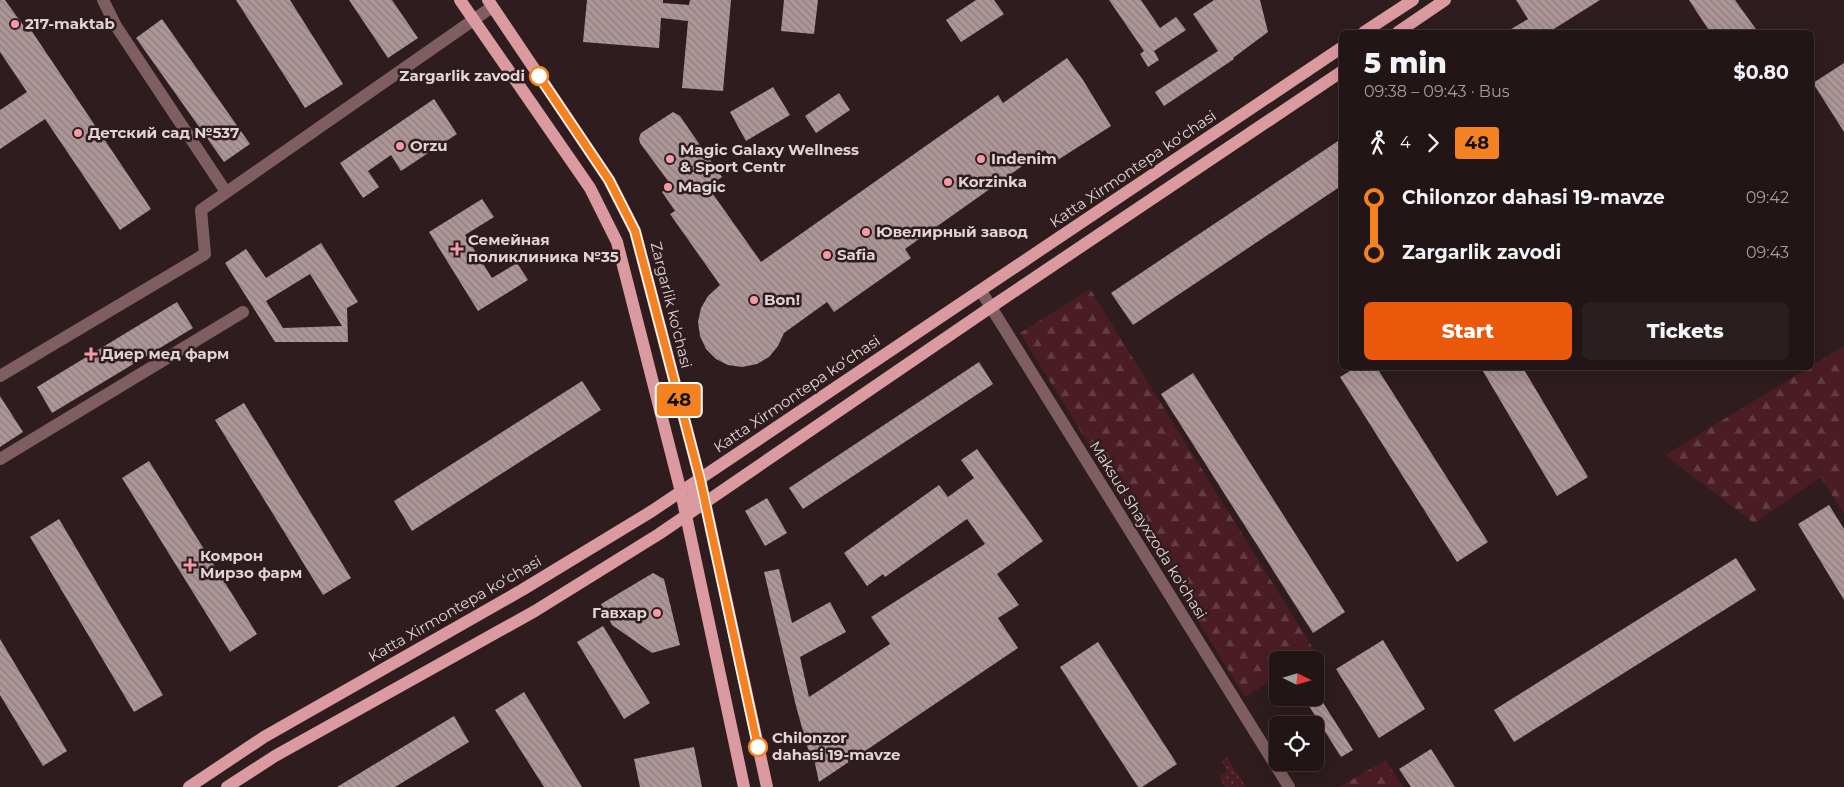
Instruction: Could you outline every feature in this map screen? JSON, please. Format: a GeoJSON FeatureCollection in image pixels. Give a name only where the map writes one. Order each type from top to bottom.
{"type":"FeatureCollection","features":[{"type":"Feature","properties":{"kind":"main road"},"geometry":{"type":"LineString","coordinates":[[460,0],[590,188],[610,226],[622,260],[681,492],[744,787]]}},
{"type":"Feature","properties":{"kind":"main road"},"geometry":{"type":"LineString","coordinates":[[1367,30],[1412,0]]}},
{"type":"Feature","properties":{"kind":"main road"},"geometry":{"type":"LineString","coordinates":[[1401,30],[1445,0]]}},
{"type":"Feature","properties":{"kind":"main road","name":"Zargarlik ko'chasi"},"geometry":{"type":"LineString","coordinates":[[490,3],[609,180],[635,231],[706,503],[767,787]]}},
{"type":"Feature","properties":{"kind":"main road","name":"Katta Xirmontepa koʻchasi"},"geometry":{"type":"LineString","coordinates":[[189,787],[264,737],[522,590],[681,492],[1339,49]]}},
{"type":"Feature","properties":{"kind":"main road"},"geometry":{"type":"LineString","coordinates":[[227,787],[275,756],[536,611],[686,516],[991,307],[1339,73]]}},
{"type":"Feature","properties":{"kind":"main road"},"geometry":{"type":"LineString","coordinates":[[686,516],[700,479]]}},
{"type":"Feature","properties":{"kind":"main road"},"geometry":{"type":"LineString","coordinates":[[681,492],[706,503]]}},
{"type":"Feature","properties":{"kind":"street"},"geometry":{"type":"LineString","coordinates":[[103,0],[116,26],[226,192]]}},
{"type":"Feature","properties":{"kind":"street"},"geometry":{"type":"LineString","coordinates":[[0,376],[204,254],[201,210],[473,19],[490,3]]}},
{"type":"Feature","properties":{"kind":"street","name":"Maksud Shayxzoda ko'chasi"},"geometry":{"type":"LineString","coordinates":[[981,291],[1289,787]]}},
{"type":"Feature","properties":{"kind":"street"},"geometry":{"type":"LineString","coordinates":[[0,459],[243,312]]}},
{"type":"Feature","properties":{"kind":"green space"},"geometry":{"type":"Polygon","coordinates":[[[1090,289],[1315,651],[1269,651],[1269,682],[1245,697],[1020,333],[1090,289]]]}},
{"type":"Feature","properties":{"kind":"green space"},"geometry":{"type":"Polygon","coordinates":[[[1844,346],[1844,514],[1821,477],[1754,523],[1665,455],[1805,370],[1814,370],[1814,364],[1844,346]]]}},
{"type":"Feature","properties":{"kind":"green space"},"geometry":{"type":"Polygon","coordinates":[[[1227,757],[1246,787],[1225,787],[1219,777],[1227,771],[1222,761],[1227,757]]]}},
{"type":"Feature","properties":{"kind":"green space"},"geometry":{"type":"Polygon","coordinates":[[[1386,760],[1403,787],[1339,787],[1386,760]]]}},
{"type":"Feature","properties":{"kind":"building","name":"Детский сад №537"},"geometry":{"type":"Polygon","coordinates":[[[0,0],[5,0],[28,32],[31,30],[151,209],[120,230],[45,119],[0,149],[0,110],[27,92],[0,52],[0,0]]]}},
{"type":"Feature","properties":{"kind":"building"},"geometry":{"type":"Polygon","coordinates":[[[236,0],[290,0],[343,84],[305,108],[236,0]]]}},
{"type":"Feature","properties":{"kind":"building"},"geometry":{"type":"Polygon","coordinates":[[[349,0],[392,0],[418,38],[388,58],[349,0]]]}},
{"type":"Feature","properties":{"kind":"building"},"geometry":{"type":"Polygon","coordinates":[[[587,0],[663,0],[663,3],[689,5],[690,0],[731,0],[723,91],[682,88],[688,21],[661,18],[659,48],[583,42],[587,0]]]}},
{"type":"Feature","properties":{"kind":"building"},"geometry":{"type":"Polygon","coordinates":[[[784,0],[818,0],[814,34],[781,31],[784,0]]]}},
{"type":"Feature","properties":{"kind":"building"},"geometry":{"type":"Polygon","coordinates":[[[976,0],[994,0],[1004,14],[961,42],[946,20],[976,0]]]}},
{"type":"Feature","properties":{"kind":"building"},"geometry":{"type":"Polygon","coordinates":[[[1109,0],[1141,0],[1160,28],[1176,17],[1186,30],[1154,51],[1159,60],[1148,67],[1140,54],[1144,51],[1109,0]]]}},
{"type":"Feature","properties":{"kind":"building"},"geometry":{"type":"Polygon","coordinates":[[[1214,0],[1260,0],[1268,32],[1234,59],[1164,106],[1155,92],[1218,51],[1193,14],[1214,0]]]}},
{"type":"Feature","properties":{"kind":"building"},"geometry":{"type":"Polygon","coordinates":[[[1516,0],[1600,0],[1552,30],[1509,30],[1528,19],[1516,0]]]}},
{"type":"Feature","properties":{"kind":"building"},"geometry":{"type":"Polygon","coordinates":[[[1689,0],[1735,0],[1757,30],[1709,30],[1689,0]]]}},
{"type":"Feature","properties":{"kind":"building"},"geometry":{"type":"Polygon","coordinates":[[[162,19],[250,144],[224,162],[136,38],[162,19]]]}},
{"type":"Feature","properties":{"kind":"building","name":"Ювелирный завод"},"geometry":{"type":"Polygon","coordinates":[[[1067,58],[1111,126],[1053,163],[1045,150],[905,249],[911,258],[834,312],[827,302],[784,333],[778,346],[769,357],[757,364],[742,367],[728,365],[716,359],[706,349],[700,336],[698,322],[701,308],[708,296],[720,285],[670,214],[675,211],[662,192],[671,185],[640,143],[641,133],[673,112],[680,116],[722,177],[708,187],[761,262],[998,95],[1003,103],[1067,58]]]}},
{"type":"Feature","properties":{"kind":"building"},"geometry":{"type":"Polygon","coordinates":[[[1844,63],[1844,132],[1814,85],[1814,82],[1844,63]]]}},
{"type":"Feature","properties":{"kind":"building"},"geometry":{"type":"Polygon","coordinates":[[[773,87],[790,115],[746,141],[730,112],[773,87]]]}},
{"type":"Feature","properties":{"kind":"building"},"geometry":{"type":"Polygon","coordinates":[[[839,93],[850,110],[816,133],[805,116],[839,93]]]}},
{"type":"Feature","properties":{"kind":"building"},"geometry":{"type":"Polygon","coordinates":[[[434,99],[457,134],[401,171],[391,155],[368,171],[379,187],[363,198],[340,163],[434,99]]]}},
{"type":"Feature","properties":{"kind":"building"},"geometry":{"type":"Polygon","coordinates":[[[1339,140],[1339,187],[1133,325],[1111,293],[1339,140]]]}},
{"type":"Feature","properties":{"kind":"building","name":"Семейная поликлиника №35"},"geometry":{"type":"Polygon","coordinates":[[[482,199],[494,217],[465,235],[492,278],[517,263],[528,280],[478,311],[429,232],[482,199]]]}},
{"type":"Feature","properties":{"kind":"building"},"geometry":{"type":"Polygon","coordinates":[[[321,243],[358,302],[347,308],[348,342],[275,342],[225,263],[246,249],[266,278],[321,243]],[[310,274],[266,301],[283,328],[342,326],[310,274]]]}},
{"type":"Feature","properties":{"kind":"building"},"geometry":{"type":"Polygon","coordinates":[[[177,302],[193,328],[52,413],[37,387],[177,302]]]}},
{"type":"Feature","properties":{"kind":"building"},"geometry":{"type":"Polygon","coordinates":[[[979,362],[993,384],[803,509],[789,488],[979,362]]]}},
{"type":"Feature","properties":{"kind":"building"},"geometry":{"type":"Polygon","coordinates":[[[1352,370],[1378,370],[1488,542],[1457,562],[1340,377],[1352,370]]]}},
{"type":"Feature","properties":{"kind":"building"},"geometry":{"type":"Polygon","coordinates":[[[1482,370],[1524,370],[1588,477],[1557,496],[1482,370]]]}},
{"type":"Feature","properties":{"kind":"building"},"geometry":{"type":"Polygon","coordinates":[[[1193,373],[1345,612],[1313,633],[1161,394],[1193,373]]]}},
{"type":"Feature","properties":{"kind":"building"},"geometry":{"type":"Polygon","coordinates":[[[582,381],[601,410],[412,531],[394,501],[582,381]]]}},
{"type":"Feature","properties":{"kind":"building"},"geometry":{"type":"Polygon","coordinates":[[[0,396],[23,432],[0,447],[0,396]]]}},
{"type":"Feature","properties":{"kind":"building"},"geometry":{"type":"Polygon","coordinates":[[[244,403],[351,578],[323,595],[215,420],[244,403]]]}},
{"type":"Feature","properties":{"kind":"building"},"geometry":{"type":"Polygon","coordinates":[[[977,449],[1043,541],[997,574],[1019,605],[998,618],[1018,648],[819,782],[814,759],[811,760],[796,706],[764,572],[779,569],[792,623],[830,602],[846,632],[800,657],[809,697],[890,644],[871,617],[985,544],[967,519],[885,577],[883,574],[867,586],[844,553],[939,485],[948,497],[974,478],[961,460],[977,449]]]}},
{"type":"Feature","properties":{"kind":"building"},"geometry":{"type":"Polygon","coordinates":[[[149,461],[257,634],[230,652],[122,478],[149,461]]]}},
{"type":"Feature","properties":{"kind":"building"},"geometry":{"type":"Polygon","coordinates":[[[767,498],[787,533],[765,546],[745,511],[767,498]]]}},
{"type":"Feature","properties":{"kind":"building"},"geometry":{"type":"Polygon","coordinates":[[[1829,505],[1844,529],[1844,600],[1798,524],[1829,505]]]}},
{"type":"Feature","properties":{"kind":"building"},"geometry":{"type":"Polygon","coordinates":[[[59,519],[163,695],[134,712],[30,537],[59,519]]]}},
{"type":"Feature","properties":{"kind":"building"},"geometry":{"type":"Polygon","coordinates":[[[1736,558],[1756,590],[1514,742],[1494,710],[1736,558]]]}},
{"type":"Feature","properties":{"kind":"building"},"geometry":{"type":"Polygon","coordinates":[[[653,573],[664,579],[680,645],[652,653],[612,625],[601,604],[653,573]]]}},
{"type":"Feature","properties":{"kind":"building"},"geometry":{"type":"Polygon","coordinates":[[[603,626],[650,703],[624,719],[577,642],[603,626]]]}},
{"type":"Feature","properties":{"kind":"building"},"geometry":{"type":"Polygon","coordinates":[[[0,639],[67,751],[43,766],[0,695],[0,639]]]}},
{"type":"Feature","properties":{"kind":"building"},"geometry":{"type":"Polygon","coordinates":[[[1383,640],[1425,709],[1379,738],[1336,669],[1383,640]]]}},
{"type":"Feature","properties":{"kind":"building"},"geometry":{"type":"Polygon","coordinates":[[[1098,642],[1177,764],[1142,787],[1138,787],[1060,667],[1098,642]]]}},
{"type":"Feature","properties":{"kind":"building"},"geometry":{"type":"Polygon","coordinates":[[[524,692],[582,787],[544,787],[495,710],[524,692]]]}},
{"type":"Feature","properties":{"kind":"building"},"geometry":{"type":"Polygon","coordinates":[[[1324,704],[1353,750],[1341,757],[1324,730],[1324,716],[1315,716],[1309,706],[1324,706],[1324,704]]]}},
{"type":"Feature","properties":{"kind":"building"},"geometry":{"type":"Polygon","coordinates":[[[454,716],[469,742],[395,787],[337,787],[454,716]]]}},
{"type":"Feature","properties":{"kind":"building"},"geometry":{"type":"Polygon","coordinates":[[[694,747],[702,787],[640,787],[634,759],[694,747]]]}},
{"type":"Feature","properties":{"kind":"building"},"geometry":{"type":"Polygon","coordinates":[[[1431,749],[1455,787],[1411,787],[1399,769],[1431,749]]]}},
{"type":"Feature","properties":{"kind":"bus line","name":"48"},"geometry":{"type":"LineString","coordinates":[[539,76],[609,180],[635,231],[642,252],[711,525],[758,747]]}},
{"type":"Feature","properties":{"kind":"place","name":"217-maktab"},"geometry":{"type":"Point","coordinates":[15,24]}},
{"type":"Feature","properties":{"kind":"place","name":"Zargarlik zavodi"},"geometry":{"type":"Point","coordinates":[539,76]}},
{"type":"Feature","properties":{"kind":"place","name":"Детский сад №537"},"geometry":{"type":"Point","coordinates":[78,133]}},
{"type":"Feature","properties":{"kind":"place","name":"Orzu"},"geometry":{"type":"Point","coordinates":[400,146]}},
{"type":"Feature","properties":{"kind":"place","name":"Magic Galaxy Wellness & Sport Centr"},"geometry":{"type":"Point","coordinates":[670,159]}},
{"type":"Feature","properties":{"kind":"place","name":"Indenim"},"geometry":{"type":"Point","coordinates":[981,159]}},
{"type":"Feature","properties":{"kind":"place","name":"Korzinka"},"geometry":{"type":"Point","coordinates":[948,182]}},
{"type":"Feature","properties":{"kind":"place","name":"Magic"},"geometry":{"type":"Point","coordinates":[668,187]}},
{"type":"Feature","properties":{"kind":"place","name":"Ювелирный завод"},"geometry":{"type":"Point","coordinates":[866,232]}},
{"type":"Feature","properties":{"kind":"place","name":"Семейная поликлиника №35"},"geometry":{"type":"Point","coordinates":[457,249]}},
{"type":"Feature","properties":{"kind":"place","name":"Safia"},"geometry":{"type":"Point","coordinates":[827,255]}},
{"type":"Feature","properties":{"kind":"place","name":"Bon!"},"geometry":{"type":"Point","coordinates":[754,300]}},
{"type":"Feature","properties":{"kind":"place","name":"Диер мед фарм"},"geometry":{"type":"Point","coordinates":[91,354]}},
{"type":"Feature","properties":{"kind":"place","name":"Комрон Мирзо фарм"},"geometry":{"type":"Point","coordinates":[190,565]}},
{"type":"Feature","properties":{"kind":"place","name":"Гавхар"},"geometry":{"type":"Point","coordinates":[657,613]}},
{"type":"Feature","properties":{"kind":"place","name":"Chilonzor dahasi 19-mavze"},"geometry":{"type":"Point","coordinates":[758,747]}}]}
